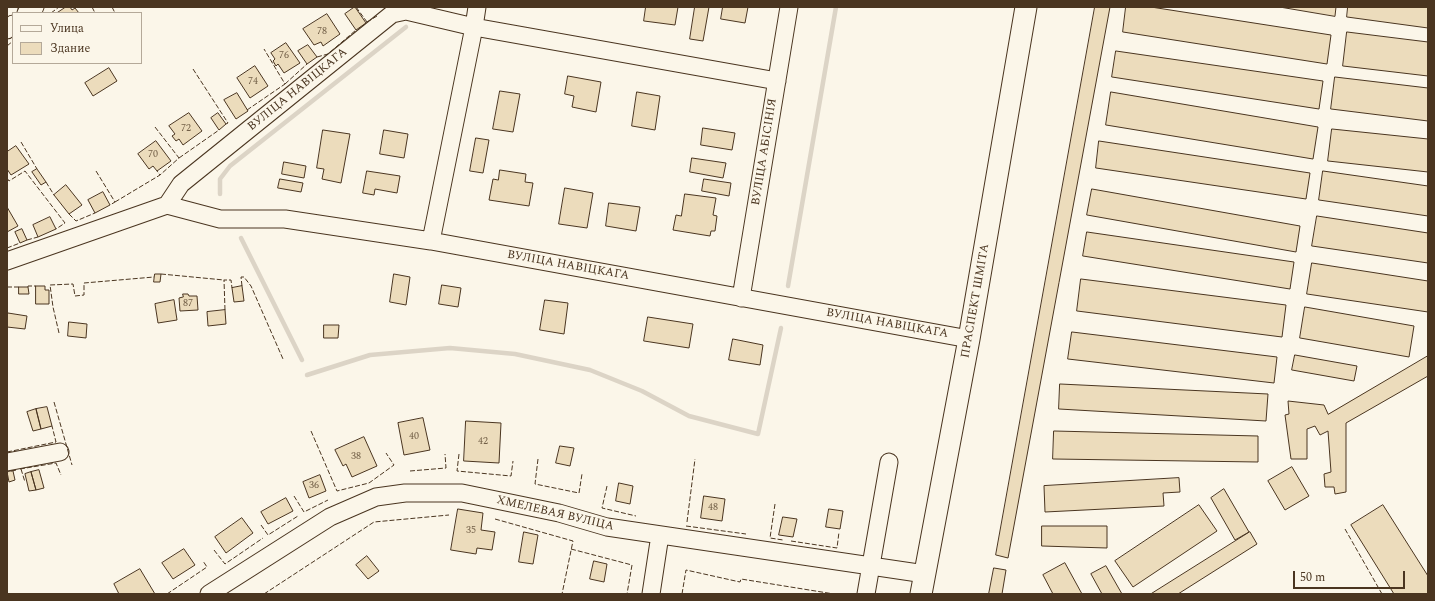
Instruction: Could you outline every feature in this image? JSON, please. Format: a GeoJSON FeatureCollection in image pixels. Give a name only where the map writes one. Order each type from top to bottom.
{"type":"FeatureCollection","features":[{"type":"Feature","properties":{"kind":"main road","name":"ПРАСПЕКТ ШМІТА"},"geometry":{"type":"LineString","coordinates":[[923,584],[969,339],[1026,7]]}},
{"type":"Feature","properties":{"kind":"street"},"geometry":{"type":"LineString","coordinates":[[431,241],[477,7]]}},
{"type":"Feature","properties":{"kind":"street","name":"ВУЛІЦА АБІСІНІЯ"},"geometry":{"type":"LineString","coordinates":[[741,298],[789,7]]}},
{"type":"Feature","properties":{"kind":"street","name":"ВУЛІЦА НАВІЦКАГА"},"geometry":{"type":"LineString","coordinates":[[777,81],[474,27],[406,11],[392,14],[181,184],[167,205],[220,218],[285,219],[431,241],[969,339]]}},
{"type":"Feature","properties":{"kind":"street"},"geometry":{"type":"LineString","coordinates":[[7,262],[167,205]]}},
{"type":"Feature","properties":{"kind":"street"},"geometry":{"type":"LineString","coordinates":[[7,462],[60,452]]}},
{"type":"Feature","properties":{"kind":"street"},"geometry":{"type":"LineString","coordinates":[[866,594],[889,462]]}},
{"type":"Feature","properties":{"kind":"street","name":"ХМЕЛЕВАЯ ВУЛІЦА"},"geometry":{"type":"LineString","coordinates":[[209,594],[330,517],[376,497],[405,493],[462,493],[559,513],[607,527],[870,566],[923,584]]}},
{"type":"Feature","properties":{"kind":"street"},"geometry":{"type":"LineString","coordinates":[[650,594],[660,535]]}},
{"type":"Feature","properties":{"kind":"building"},"geometry":{"type":"Polygon","coordinates":[[[66,7],[70,7],[72,10],[75,8],[78,12],[58,12],[66,7]]]}},
{"type":"Feature","properties":{"kind":"building"},"geometry":{"type":"Polygon","coordinates":[[[355,7],[366,23],[356,30],[345,14],[355,7]]]}},
{"type":"Feature","properties":{"kind":"building"},"geometry":{"type":"Polygon","coordinates":[[[646,7],[678,7],[675,25],[644,21],[646,7]]]}},
{"type":"Feature","properties":{"kind":"building"},"geometry":{"type":"Polygon","coordinates":[[[695,7],[709,7],[703,41],[690,39],[695,7]]]}},
{"type":"Feature","properties":{"kind":"building"},"geometry":{"type":"Polygon","coordinates":[[[723,7],[748,7],[745,23],[721,19],[723,7]]]}},
{"type":"Feature","properties":{"kind":"building"},"geometry":{"type":"Polygon","coordinates":[[[1095,7],[1110,7],[1008,558],[996,555],[1095,7]]]}},
{"type":"Feature","properties":{"kind":"building"},"geometry":{"type":"Polygon","coordinates":[[[1126,7],[1151,7],[1331,35],[1327,64],[1123,32],[1126,7]]]}},
{"type":"Feature","properties":{"kind":"building"},"geometry":{"type":"Polygon","coordinates":[[[1280,7],[1336,7],[1335,16],[1280,7]]]}},
{"type":"Feature","properties":{"kind":"building"},"geometry":{"type":"Polygon","coordinates":[[[1348,7],[1428,7],[1428,28],[1347,17],[1348,7]]]}},
{"type":"Feature","properties":{"kind":"building"},"geometry":{"type":"Polygon","coordinates":[[[327,14],[340,34],[323,46],[321,42],[314,45],[303,29],[327,14]]]}},
{"type":"Feature","properties":{"kind":"building"},"geometry":{"type":"Polygon","coordinates":[[[1347,32],[1428,42],[1428,76],[1343,66],[1347,32]]]}},
{"type":"Feature","properties":{"kind":"building"},"geometry":{"type":"Polygon","coordinates":[[[286,43],[300,63],[284,73],[278,64],[276,66],[273,61],[275,59],[271,53],[286,43]]]}},
{"type":"Feature","properties":{"kind":"building"},"geometry":{"type":"Polygon","coordinates":[[[308,45],[317,57],[307,64],[298,51],[308,45]]]}},
{"type":"Feature","properties":{"kind":"building"},"geometry":{"type":"Polygon","coordinates":[[[1116,51],[1323,81],[1319,109],[1112,77],[1116,51]]]}},
{"type":"Feature","properties":{"kind":"building"},"geometry":{"type":"Polygon","coordinates":[[[255,66],[268,86],[250,98],[237,78],[255,66]]]}},
{"type":"Feature","properties":{"kind":"building"},"geometry":{"type":"Polygon","coordinates":[[[109,68],[117,81],[93,96],[85,83],[109,68]]]}},
{"type":"Feature","properties":{"kind":"building"},"geometry":{"type":"Polygon","coordinates":[[[568,76],[601,82],[596,112],[572,107],[574,96],[565,94],[568,76]]]}},
{"type":"Feature","properties":{"kind":"building"},"geometry":{"type":"Polygon","coordinates":[[[1335,77],[1428,88],[1428,121],[1331,109],[1335,77]]]}},
{"type":"Feature","properties":{"kind":"building"},"geometry":{"type":"Polygon","coordinates":[[[500,91],[520,94],[513,132],[493,129],[500,91]]]}},
{"type":"Feature","properties":{"kind":"building"},"geometry":{"type":"Polygon","coordinates":[[[637,92],[660,96],[655,130],[632,126],[637,92]]]}},
{"type":"Feature","properties":{"kind":"building"},"geometry":{"type":"Polygon","coordinates":[[[1111,92],[1318,127],[1313,159],[1106,125],[1111,92]]]}},
{"type":"Feature","properties":{"kind":"building"},"geometry":{"type":"Polygon","coordinates":[[[237,93],[248,111],[236,119],[224,100],[237,93]]]}},
{"type":"Feature","properties":{"kind":"building"},"geometry":{"type":"Polygon","coordinates":[[[189,113],[202,131],[183,145],[179,139],[176,141],[172,136],[175,134],[169,126],[189,113]]]}},
{"type":"Feature","properties":{"kind":"building"},"geometry":{"type":"Polygon","coordinates":[[[218,113],[226,124],[219,130],[211,118],[218,113]]]}},
{"type":"Feature","properties":{"kind":"building"},"geometry":{"type":"Polygon","coordinates":[[[703,128],[735,133],[732,150],[701,145],[703,128]]]}},
{"type":"Feature","properties":{"kind":"building"},"geometry":{"type":"Polygon","coordinates":[[[1332,129],[1428,139],[1428,172],[1328,161],[1332,129]]]}},
{"type":"Feature","properties":{"kind":"building"},"geometry":{"type":"Polygon","coordinates":[[[323,130],[350,134],[341,183],[322,179],[324,169],[317,168],[323,130]]]}},
{"type":"Feature","properties":{"kind":"building"},"geometry":{"type":"Polygon","coordinates":[[[384,130],[408,134],[404,158],[380,154],[384,130]]]}},
{"type":"Feature","properties":{"kind":"building"},"geometry":{"type":"Polygon","coordinates":[[[476,138],[489,140],[483,173],[470,171],[476,138]]]}},
{"type":"Feature","properties":{"kind":"building"},"geometry":{"type":"Polygon","coordinates":[[[156,141],[171,161],[157,171],[153,166],[149,169],[138,154],[156,141]]]}},
{"type":"Feature","properties":{"kind":"building"},"geometry":{"type":"Polygon","coordinates":[[[1099,141],[1310,173],[1306,199],[1096,168],[1099,141]]]}},
{"type":"Feature","properties":{"kind":"building"},"geometry":{"type":"Polygon","coordinates":[[[16,146],[29,164],[11,175],[7,169],[7,152],[16,146]]]}},
{"type":"Feature","properties":{"kind":"building"},"geometry":{"type":"Polygon","coordinates":[[[692,158],[726,163],[723,178],[690,172],[692,158]]]}},
{"type":"Feature","properties":{"kind":"building"},"geometry":{"type":"Polygon","coordinates":[[[284,162],[306,166],[304,178],[282,174],[284,162]]]}},
{"type":"Feature","properties":{"kind":"building"},"geometry":{"type":"Polygon","coordinates":[[[37,169],[46,182],[41,185],[32,172],[37,169]]]}},
{"type":"Feature","properties":{"kind":"building"},"geometry":{"type":"Polygon","coordinates":[[[500,170],[526,174],[525,182],[533,183],[529,206],[489,200],[493,179],[498,180],[500,170]]]}},
{"type":"Feature","properties":{"kind":"building"},"geometry":{"type":"Polygon","coordinates":[[[367,171],[400,176],[397,193],[375,189],[374,195],[363,193],[367,171]]]}},
{"type":"Feature","properties":{"kind":"building"},"geometry":{"type":"Polygon","coordinates":[[[1323,171],[1428,186],[1428,216],[1319,200],[1323,171]]]}},
{"type":"Feature","properties":{"kind":"building"},"geometry":{"type":"Polygon","coordinates":[[[280,179],[303,183],[301,192],[278,188],[280,179]]]}},
{"type":"Feature","properties":{"kind":"building"},"geometry":{"type":"Polygon","coordinates":[[[704,179],[731,183],[729,196],[702,191],[704,179]]]}},
{"type":"Feature","properties":{"kind":"building"},"geometry":{"type":"Polygon","coordinates":[[[66,185],[82,205],[69,214],[54,195],[66,185]]]}},
{"type":"Feature","properties":{"kind":"building"},"geometry":{"type":"Polygon","coordinates":[[[565,188],[593,193],[587,228],[559,224],[565,188]]]}},
{"type":"Feature","properties":{"kind":"building"},"geometry":{"type":"Polygon","coordinates":[[[1092,189],[1300,226],[1296,252],[1087,215],[1092,189]]]}},
{"type":"Feature","properties":{"kind":"building"},"geometry":{"type":"Polygon","coordinates":[[[103,192],[110,205],[95,213],[88,200],[103,192]]]}},
{"type":"Feature","properties":{"kind":"building"},"geometry":{"type":"Polygon","coordinates":[[[685,194],[716,198],[713,215],[717,216],[715,231],[711,231],[710,236],[673,230],[676,215],[681,216],[685,194]]]}},
{"type":"Feature","properties":{"kind":"building"},"geometry":{"type":"Polygon","coordinates":[[[609,203],[640,207],[636,231],[606,226],[609,203]]]}},
{"type":"Feature","properties":{"kind":"building"},"geometry":{"type":"Polygon","coordinates":[[[7,207],[18,226],[7,232],[7,207]]]}},
{"type":"Feature","properties":{"kind":"building"},"geometry":{"type":"Polygon","coordinates":[[[1317,216],[1428,233],[1428,263],[1312,246],[1317,216]]]}},
{"type":"Feature","properties":{"kind":"building"},"geometry":{"type":"Polygon","coordinates":[[[50,217],[56,229],[38,237],[33,225],[50,217]]]}},
{"type":"Feature","properties":{"kind":"building"},"geometry":{"type":"Polygon","coordinates":[[[22,229],[27,240],[20,243],[15,232],[22,229]]]}},
{"type":"Feature","properties":{"kind":"building"},"geometry":{"type":"Polygon","coordinates":[[[1087,232],[1294,262],[1290,289],[1083,256],[1087,232]]]}},
{"type":"Feature","properties":{"kind":"building"},"geometry":{"type":"Polygon","coordinates":[[[1312,263],[1428,281],[1428,312],[1307,294],[1312,263]]]}},
{"type":"Feature","properties":{"kind":"building"},"geometry":{"type":"Polygon","coordinates":[[[155,274],[161,274],[160,282],[154,282],[155,274]]]}},
{"type":"Feature","properties":{"kind":"building"},"geometry":{"type":"Polygon","coordinates":[[[394,274],[410,277],[406,305],[390,302],[394,274]]]}},
{"type":"Feature","properties":{"kind":"building"},"geometry":{"type":"Polygon","coordinates":[[[1081,279],[1286,305],[1282,337],[1077,311],[1081,279]]]}},
{"type":"Feature","properties":{"kind":"building"},"geometry":{"type":"Polygon","coordinates":[[[442,285],[461,288],[458,307],[439,304],[442,285]]]}},
{"type":"Feature","properties":{"kind":"building"},"geometry":{"type":"Polygon","coordinates":[[[36,286],[45,286],[45,290],[49,290],[49,304],[36,304],[36,286]]]}},
{"type":"Feature","properties":{"kind":"building"},"geometry":{"type":"Polygon","coordinates":[[[242,286],[244,301],[234,302],[232,288],[242,286]]]}},
{"type":"Feature","properties":{"kind":"building"},"geometry":{"type":"Polygon","coordinates":[[[19,287],[28,287],[29,294],[19,294],[19,287]]]}},
{"type":"Feature","properties":{"kind":"building"},"geometry":{"type":"Polygon","coordinates":[[[183,294],[197,296],[198,310],[180,311],[179,298],[183,297],[183,294]]]}},
{"type":"Feature","properties":{"kind":"building"},"geometry":{"type":"Polygon","coordinates":[[[174,300],[177,320],[158,323],[155,304],[174,300]]]}},
{"type":"Feature","properties":{"kind":"building"},"geometry":{"type":"Polygon","coordinates":[[[545,300],[568,303],[564,334],[540,330],[545,300]]]}},
{"type":"Feature","properties":{"kind":"building"},"geometry":{"type":"Polygon","coordinates":[[[1305,307],[1414,326],[1409,357],[1300,338],[1305,307]]]}},
{"type":"Feature","properties":{"kind":"building"},"geometry":{"type":"Polygon","coordinates":[[[225,310],[226,324],[208,326],[207,312],[225,310]]]}},
{"type":"Feature","properties":{"kind":"building"},"geometry":{"type":"Polygon","coordinates":[[[8,313],[27,316],[25,329],[7,327],[8,313]]]}},
{"type":"Feature","properties":{"kind":"building"},"geometry":{"type":"Polygon","coordinates":[[[648,317],[693,324],[689,348],[644,341],[648,317]]]}},
{"type":"Feature","properties":{"kind":"building"},"geometry":{"type":"Polygon","coordinates":[[[69,322],[87,324],[86,338],[68,336],[69,322]]]}},
{"type":"Feature","properties":{"kind":"building"},"geometry":{"type":"Polygon","coordinates":[[[324,325],[339,325],[338,338],[324,338],[324,325]]]}},
{"type":"Feature","properties":{"kind":"building"},"geometry":{"type":"Polygon","coordinates":[[[1072,332],[1277,357],[1274,383],[1068,359],[1072,332]]]}},
{"type":"Feature","properties":{"kind":"building"},"geometry":{"type":"Polygon","coordinates":[[[733,339],[763,345],[760,365],[729,360],[733,339]]]}},
{"type":"Feature","properties":{"kind":"building"},"geometry":{"type":"Polygon","coordinates":[[[1295,355],[1357,366],[1354,381],[1292,370],[1295,355]]]}},
{"type":"Feature","properties":{"kind":"building"},"geometry":{"type":"Polygon","coordinates":[[[1428,356],[1428,376],[1346,423],[1346,492],[1335,494],[1334,487],[1325,487],[1324,474],[1331,472],[1328,431],[1320,435],[1315,426],[1307,429],[1307,459],[1291,459],[1285,415],[1289,414],[1288,401],[1324,405],[1328,414],[1428,356]]]}},
{"type":"Feature","properties":{"kind":"building"},"geometry":{"type":"Polygon","coordinates":[[[1060,384],[1268,394],[1266,421],[1059,409],[1060,384]]]}},
{"type":"Feature","properties":{"kind":"building"},"geometry":{"type":"Polygon","coordinates":[[[47,407],[52,426],[41,429],[36,409],[47,407]]]}},
{"type":"Feature","properties":{"kind":"building"},"geometry":{"type":"Polygon","coordinates":[[[36,409],[41,429],[33,431],[27,412],[36,409]]]}},
{"type":"Feature","properties":{"kind":"building"},"geometry":{"type":"Polygon","coordinates":[[[423,418],[430,450],[404,455],[398,423],[423,418]]]}},
{"type":"Feature","properties":{"kind":"building"},"geometry":{"type":"Polygon","coordinates":[[[466,421],[501,423],[499,463],[464,461],[466,421]]]}},
{"type":"Feature","properties":{"kind":"building"},"geometry":{"type":"Polygon","coordinates":[[[1054,431],[1258,436],[1258,462],[1053,459],[1054,431]]]}},
{"type":"Feature","properties":{"kind":"building"},"geometry":{"type":"Polygon","coordinates":[[[364,437],[377,466],[352,477],[346,464],[343,466],[335,450],[364,437]]]}},
{"type":"Feature","properties":{"kind":"building"},"geometry":{"type":"Polygon","coordinates":[[[560,446],[574,448],[570,466],[556,463],[560,446]]]}},
{"type":"Feature","properties":{"kind":"building"},"geometry":{"type":"Polygon","coordinates":[[[1292,467],[1309,496],[1285,510],[1268,481],[1292,467]]]}},
{"type":"Feature","properties":{"kind":"building"},"geometry":{"type":"Polygon","coordinates":[[[39,470],[44,488],[36,490],[31,472],[39,470]]]}},
{"type":"Feature","properties":{"kind":"building"},"geometry":{"type":"Polygon","coordinates":[[[13,471],[15,480],[9,482],[7,472],[13,471]]]}},
{"type":"Feature","properties":{"kind":"building"},"geometry":{"type":"Polygon","coordinates":[[[31,472],[36,490],[29,491],[25,474],[31,472]]]}},
{"type":"Feature","properties":{"kind":"building"},"geometry":{"type":"Polygon","coordinates":[[[320,475],[326,491],[309,498],[303,482],[320,475]]]}},
{"type":"Feature","properties":{"kind":"building"},"geometry":{"type":"Polygon","coordinates":[[[1179,478],[1180,492],[1163,493],[1164,506],[1045,512],[1044,486],[1179,478]]]}},
{"type":"Feature","properties":{"kind":"building"},"geometry":{"type":"Polygon","coordinates":[[[619,483],[633,486],[630,504],[616,501],[619,483]]]}},
{"type":"Feature","properties":{"kind":"building"},"geometry":{"type":"Polygon","coordinates":[[[1224,489],[1249,532],[1235,540],[1211,498],[1224,489]]]}},
{"type":"Feature","properties":{"kind":"building"},"geometry":{"type":"Polygon","coordinates":[[[704,496],[725,499],[722,521],[701,518],[704,496]]]}},
{"type":"Feature","properties":{"kind":"building"},"geometry":{"type":"Polygon","coordinates":[[[286,498],[293,511],[268,524],[261,512],[286,498]]]}},
{"type":"Feature","properties":{"kind":"building"},"geometry":{"type":"Polygon","coordinates":[[[1199,505],[1217,531],[1133,587],[1115,561],[1199,505]]]}},
{"type":"Feature","properties":{"kind":"building"},"geometry":{"type":"Polygon","coordinates":[[[1383,505],[1428,576],[1428,594],[1394,594],[1351,525],[1383,505]]]}},
{"type":"Feature","properties":{"kind":"building"},"geometry":{"type":"Polygon","coordinates":[[[458,509],[483,513],[481,530],[495,532],[492,550],[477,548],[476,554],[451,550],[458,509]]]}},
{"type":"Feature","properties":{"kind":"building"},"geometry":{"type":"Polygon","coordinates":[[[829,509],[843,511],[840,529],[826,527],[829,509]]]}},
{"type":"Feature","properties":{"kind":"building"},"geometry":{"type":"Polygon","coordinates":[[[783,517],[797,519],[793,537],[779,535],[783,517]]]}},
{"type":"Feature","properties":{"kind":"building"},"geometry":{"type":"Polygon","coordinates":[[[242,518],[253,533],[226,553],[215,537],[242,518]]]}},
{"type":"Feature","properties":{"kind":"building"},"geometry":{"type":"Polygon","coordinates":[[[1042,526],[1107,526],[1107,548],[1042,546],[1042,526]]]}},
{"type":"Feature","properties":{"kind":"building"},"geometry":{"type":"Polygon","coordinates":[[[524,532],[538,535],[533,564],[519,562],[524,532]]]}},
{"type":"Feature","properties":{"kind":"building"},"geometry":{"type":"Polygon","coordinates":[[[1250,532],[1257,544],[1178,594],[1151,594],[1250,532]]]}},
{"type":"Feature","properties":{"kind":"building"},"geometry":{"type":"Polygon","coordinates":[[[184,549],[195,565],[173,579],[162,563],[184,549]]]}},
{"type":"Feature","properties":{"kind":"building"},"geometry":{"type":"Polygon","coordinates":[[[367,556],[379,571],[368,579],[356,565],[367,556]]]}},
{"type":"Feature","properties":{"kind":"building"},"geometry":{"type":"Polygon","coordinates":[[[594,561],[607,564],[604,582],[590,579],[594,561]]]}},
{"type":"Feature","properties":{"kind":"building"},"geometry":{"type":"Polygon","coordinates":[[[1065,563],[1082,594],[1053,594],[1043,575],[1065,563]]]}},
{"type":"Feature","properties":{"kind":"building"},"geometry":{"type":"Polygon","coordinates":[[[1106,566],[1122,594],[1102,594],[1091,574],[1106,566]]]}},
{"type":"Feature","properties":{"kind":"building"},"geometry":{"type":"Polygon","coordinates":[[[994,568],[1006,570],[1002,594],[989,594],[994,568]]]}},
{"type":"Feature","properties":{"kind":"building"},"geometry":{"type":"Polygon","coordinates":[[[140,569],[155,594],[119,594],[114,584],[140,569]]]}},
{"type":"Feature","properties":{"kind":"waterway"},"geometry":{"type":"LineString","coordinates":[[788,286],[836,7]]}},
{"type":"Feature","properties":{"kind":"waterway"},"geometry":{"type":"LineString","coordinates":[[220,194],[220,179],[230,166],[406,27]]}},
{"type":"Feature","properties":{"kind":"waterway"},"geometry":{"type":"LineString","coordinates":[[241,238],[302,360]]}},
{"type":"Feature","properties":{"kind":"waterway"},"geometry":{"type":"LineString","coordinates":[[307,375],[370,355],[450,348],[515,354],[590,370],[642,391],[689,416],[758,434],[781,328]]}},
{"type":"Feature","properties":{"kind":"fence"},"geometry":{"type":"LineString","coordinates":[[52,12],[59,7]]}},
{"type":"Feature","properties":{"kind":"fence"},"geometry":{"type":"LineString","coordinates":[[92,7],[94,12]]}},
{"type":"Feature","properties":{"kind":"fence"},"geometry":{"type":"LineString","coordinates":[[112,7],[114,12]]}},
{"type":"Feature","properties":{"kind":"fence"},"geometry":{"type":"LineString","coordinates":[[356,7],[367,22],[366,23]]}},
{"type":"Feature","properties":{"kind":"fence"},"geometry":{"type":"LineString","coordinates":[[367,22],[377,16]]}},
{"type":"Feature","properties":{"kind":"fence"},"geometry":{"type":"LineString","coordinates":[[317,57],[328,54],[356,30]]}},
{"type":"Feature","properties":{"kind":"fence"},"geometry":{"type":"LineString","coordinates":[[7,46],[12,42]]}},
{"type":"Feature","properties":{"kind":"fence"},"geometry":{"type":"LineString","coordinates":[[247,110],[285,84],[264,49]]}},
{"type":"Feature","properties":{"kind":"fence"},"geometry":{"type":"LineString","coordinates":[[285,84],[307,64]]}},
{"type":"Feature","properties":{"kind":"fence"},"geometry":{"type":"LineString","coordinates":[[193,69],[228,123],[226,124]]}},
{"type":"Feature","properties":{"kind":"fence"},"geometry":{"type":"LineString","coordinates":[[155,127],[179,158],[160,175]]}},
{"type":"Feature","properties":{"kind":"fence"},"geometry":{"type":"LineString","coordinates":[[179,158],[219,130]]}},
{"type":"Feature","properties":{"kind":"fence"},"geometry":{"type":"LineString","coordinates":[[21,142],[37,169]]}},
{"type":"Feature","properties":{"kind":"fence"},"geometry":{"type":"LineString","coordinates":[[7,178],[9,181],[25,171],[65,223],[56,229]]}},
{"type":"Feature","properties":{"kind":"fence"},"geometry":{"type":"LineString","coordinates":[[96,171],[115,202],[110,205]]}},
{"type":"Feature","properties":{"kind":"fence"},"geometry":{"type":"LineString","coordinates":[[115,202],[160,175],[157,171]]}},
{"type":"Feature","properties":{"kind":"fence"},"geometry":{"type":"LineString","coordinates":[[46,182],[54,195]]}},
{"type":"Feature","properties":{"kind":"fence"},"geometry":{"type":"LineString","coordinates":[[69,214],[76,221],[95,213]]}},
{"type":"Feature","properties":{"kind":"fence"},"geometry":{"type":"LineString","coordinates":[[27,240],[38,237]]}},
{"type":"Feature","properties":{"kind":"fence"},"geometry":{"type":"LineString","coordinates":[[7,248],[20,243]]}},
{"type":"Feature","properties":{"kind":"fence"},"geometry":{"type":"LineString","coordinates":[[161,274],[224,280]]}},
{"type":"Feature","properties":{"kind":"fence"},"geometry":{"type":"LineString","coordinates":[[59,333],[50,285],[73,284],[75,296],[84,295],[84,283],[154,277]]}},
{"type":"Feature","properties":{"kind":"fence"},"geometry":{"type":"LineString","coordinates":[[242,286],[241,277],[244,277],[251,286],[283,359]]}},
{"type":"Feature","properties":{"kind":"fence"},"geometry":{"type":"LineString","coordinates":[[225,310],[224,280],[231,280],[232,288]]}},
{"type":"Feature","properties":{"kind":"fence"},"geometry":{"type":"LineString","coordinates":[[28,287],[36,286]]}},
{"type":"Feature","properties":{"kind":"fence"},"geometry":{"type":"LineString","coordinates":[[7,287],[19,287]]}},
{"type":"Feature","properties":{"kind":"fence"},"geometry":{"type":"LineString","coordinates":[[54,402],[72,465]]}},
{"type":"Feature","properties":{"kind":"fence"},"geometry":{"type":"LineString","coordinates":[[7,452],[56,442],[52,426]]}},
{"type":"Feature","properties":{"kind":"fence"},"geometry":{"type":"LineString","coordinates":[[311,431],[337,491],[369,483],[394,465],[386,453]]}},
{"type":"Feature","properties":{"kind":"fence"},"geometry":{"type":"LineString","coordinates":[[410,471],[446,468],[445,454]]}},
{"type":"Feature","properties":{"kind":"fence"},"geometry":{"type":"LineString","coordinates":[[459,454],[457,471],[511,476],[513,461]]}},
{"type":"Feature","properties":{"kind":"fence"},"geometry":{"type":"LineString","coordinates":[[538,459],[535,484],[579,493],[582,474]]}},
{"type":"Feature","properties":{"kind":"fence"},"geometry":{"type":"LineString","coordinates":[[687,522],[695,459]]}},
{"type":"Feature","properties":{"kind":"fence"},"geometry":{"type":"LineString","coordinates":[[20,469],[56,463],[61,475]]}},
{"type":"Feature","properties":{"kind":"fence"},"geometry":{"type":"LineString","coordinates":[[21,469],[25,482]]}},
{"type":"Feature","properties":{"kind":"fence"},"geometry":{"type":"LineString","coordinates":[[11,471],[17,470]]}},
{"type":"Feature","properties":{"kind":"fence"},"geometry":{"type":"LineString","coordinates":[[607,486],[602,508],[636,516]]}},
{"type":"Feature","properties":{"kind":"fence"},"geometry":{"type":"LineString","coordinates":[[294,496],[304,512],[328,500]]}},
{"type":"Feature","properties":{"kind":"fence"},"geometry":{"type":"LineString","coordinates":[[775,504],[770,538],[783,540]]}},
{"type":"Feature","properties":{"kind":"fence"},"geometry":{"type":"LineString","coordinates":[[264,594],[374,522],[449,515]]}},
{"type":"Feature","properties":{"kind":"fence"},"geometry":{"type":"LineString","coordinates":[[261,525],[268,535],[298,516]]}},
{"type":"Feature","properties":{"kind":"fence"},"geometry":{"type":"LineString","coordinates":[[495,519],[573,541],[562,594]]}},
{"type":"Feature","properties":{"kind":"fence"},"geometry":{"type":"LineString","coordinates":[[686,526],[746,534]]}},
{"type":"Feature","properties":{"kind":"fence"},"geometry":{"type":"LineString","coordinates":[[1345,529],[1382,594]]}},
{"type":"Feature","properties":{"kind":"fence"},"geometry":{"type":"LineString","coordinates":[[791,541],[837,548],[839,532]]}},
{"type":"Feature","properties":{"kind":"fence"},"geometry":{"type":"LineString","coordinates":[[214,550],[225,564],[263,538]]}},
{"type":"Feature","properties":{"kind":"fence"},"geometry":{"type":"LineString","coordinates":[[571,549],[632,565],[627,594]]}},
{"type":"Feature","properties":{"kind":"fence"},"geometry":{"type":"LineString","coordinates":[[167,594],[207,567],[203,561]]}},
{"type":"Feature","properties":{"kind":"fence"},"geometry":{"type":"LineString","coordinates":[[682,594],[686,570],[740,582],[741,579],[834,594]]}}]}
